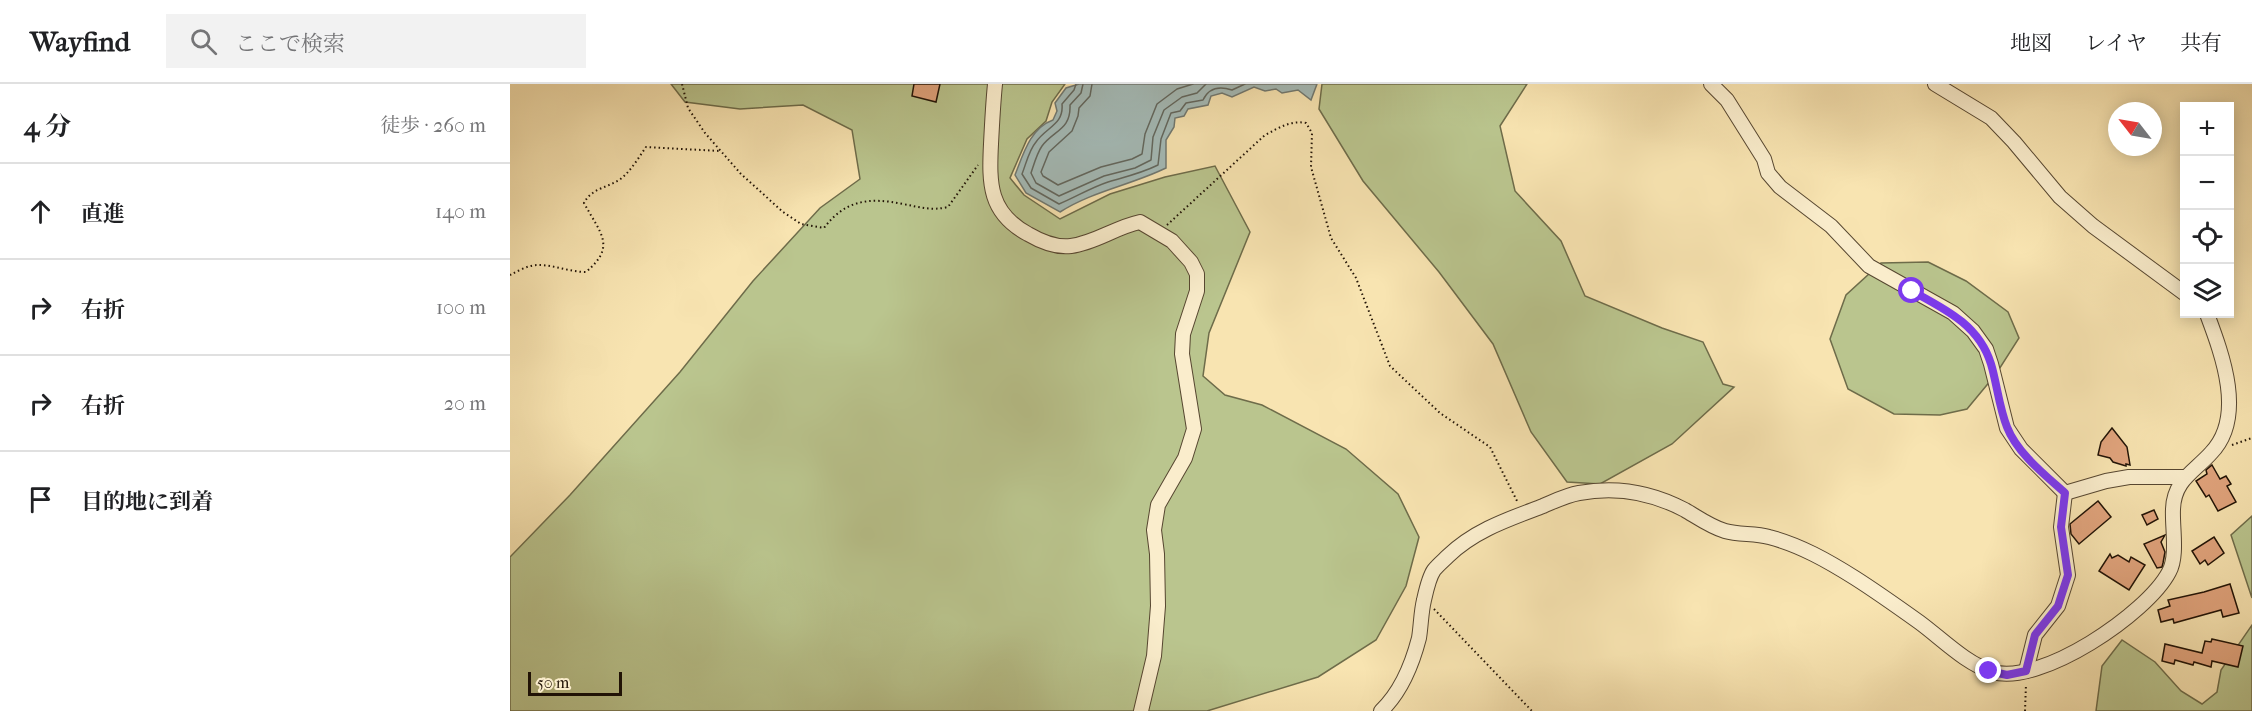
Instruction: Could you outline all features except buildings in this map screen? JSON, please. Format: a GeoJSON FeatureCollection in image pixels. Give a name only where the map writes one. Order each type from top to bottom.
{"type":"FeatureCollection","features":[{"type":"Feature","properties":{"kind":"street"},"geometry":{"type":"LineString","coordinates":[[995,84],[990,175],[994,198],[1002,214],[1014,227],[1049,244],[1071,246],[1100,237],[1123,225],[1140,222],[1172,241],[1191,262],[1197,274],[1197,291],[1183,334],[1182,354],[1194,429],[1185,458],[1158,505],[1154,530],[1158,606],[1154,656],[1141,711]]}},
{"type":"Feature","properties":{"kind":"street"},"geometry":{"type":"LineString","coordinates":[[1711,84],[1728,100],[1764,159],[1768,173],[1780,187],[1831,226],[1869,266],[1953,313],[1973,331],[1986,349],[2007,428],[2021,449],[2065,493]]}},
{"type":"Feature","properties":{"kind":"street"},"geometry":{"type":"LineString","coordinates":[[1935,84],[1991,118],[2060,197],[2093,226],[2180,290]]}},
{"type":"Feature","properties":{"kind":"street"},"geometry":{"type":"LineString","coordinates":[[1381,711],[1388,705],[1408,673],[1419,637],[1424,599],[1434,570],[1464,541],[1499,522],[1575,494],[1595,490],[1650,495],[1670,502],[1724,531],[1767,536],[1805,549],[1856,579],[1919,622],[1952,649],[1989,671],[2007,675],[2026,671],[2070,655],[2131,616],[2154,594],[2171,570],[2175,532],[2174,498],[2184,477],[2213,452],[2225,430],[2229,402],[2218,343],[2209,318]]}},
{"type":"Feature","properties":{"kind":"street"},"geometry":{"type":"LineString","coordinates":[[2065,493],[2129,477],[2184,477]]}},
{"type":"Feature","properties":{"kind":"street"},"geometry":{"type":"LineString","coordinates":[[2026,671],[2035,635],[2058,606],[2068,575],[2061,527],[2065,493]]}},
{"type":"Feature","properties":{"kind":"path"},"geometry":{"type":"LineString","coordinates":[[682,84],[688,108],[720,151],[741,174],[783,212],[801,224],[824,228],[832,218],[849,205],[858,202],[901,203],[937,210],[948,207],[980,162]]}},
{"type":"Feature","properties":{"kind":"path"},"geometry":{"type":"LineString","coordinates":[[1158,232],[1266,135],[1283,125],[1306,123],[1312,133],[1311,167],[1330,238],[1356,278],[1390,366],[1440,413],[1490,447],[1523,513]]}},
{"type":"Feature","properties":{"kind":"path"},"geometry":{"type":"LineString","coordinates":[[510,275],[536,265],[552,266],[573,272],[586,272],[600,261],[604,248],[599,232],[584,203],[587,197],[594,192],[622,178],[646,147],[720,151]]}},
{"type":"Feature","properties":{"kind":"path"},"geometry":{"type":"LineString","coordinates":[[1424,599],[1532,711]]}},
{"type":"Feature","properties":{"kind":"path"},"geometry":{"type":"LineString","coordinates":[[2025,711],[2026,671]]}},
{"type":"Feature","properties":{"kind":"green space"},"geometry":{"type":"Polygon","coordinates":[[[671,84],[1065,84],[1052,102],[1046,121],[1027,139],[1010,178],[1024,195],[1060,219],[1110,194],[1165,177],[1215,166],[1250,232],[1209,333],[1203,376],[1225,395],[1262,405],[1346,449],[1398,494],[1419,537],[1406,586],[1376,640],[1318,677],[1207,711],[510,711],[510,557],[570,495],[680,372],[753,281],[820,208],[860,179],[852,130],[803,105],[740,109],[685,102],[671,84]]]}},
{"type":"Feature","properties":{"kind":"green space"},"geometry":{"type":"Polygon","coordinates":[[[1322,84],[1527,84],[1500,126],[1515,191],[1561,241],[1585,296],[1662,328],[1703,342],[1723,384],[1734,387],[1672,444],[1600,484],[1567,482],[1531,432],[1493,344],[1439,272],[1363,181],[1319,109],[1322,84]]]}},
{"type":"Feature","properties":{"kind":"green space"},"geometry":{"type":"Polygon","coordinates":[[[1928,262],[1966,281],[2008,312],[2019,338],[1996,374],[1967,409],[1940,415],[1894,414],[1848,389],[1830,339],[1846,295],[1881,263],[1928,262]]]}},
{"type":"Feature","properties":{"kind":"green space"},"geometry":{"type":"Polygon","coordinates":[[[2252,516],[2252,598],[2231,535],[2252,516]]]}},
{"type":"Feature","properties":{"kind":"green space"},"geometry":{"type":"Polygon","coordinates":[[[2252,625],[2252,711],[2096,711],[2102,666],[2122,640],[2155,662],[2181,691],[2202,704],[2217,692],[2221,670],[2252,625]]]}},
{"type":"Feature","properties":{"kind":"water"},"geometry":{"type":"Polygon","coordinates":[[[1079,84],[1317,84],[1311,100],[1298,90],[1282,93],[1276,89],[1265,91],[1254,87],[1232,97],[1222,93],[1211,96],[1208,105],[1188,109],[1184,116],[1175,118],[1174,127],[1166,140],[1166,168],[1099,193],[1060,212],[1026,193],[1015,175],[1024,151],[1033,136],[1038,129],[1053,120],[1057,111],[1055,103],[1066,88],[1079,84]]]}},
{"type":"Feature","properties":{"kind":"route"},"geometry":{"type":"LineString","coordinates":[[1912,291],[1953,313],[1973,331],[1986,349],[2007,428],[2021,449],[2065,493],[2061,527],[2068,575],[2058,606],[2035,635],[2026,671],[2007,675],[1989,671]]}}]}
